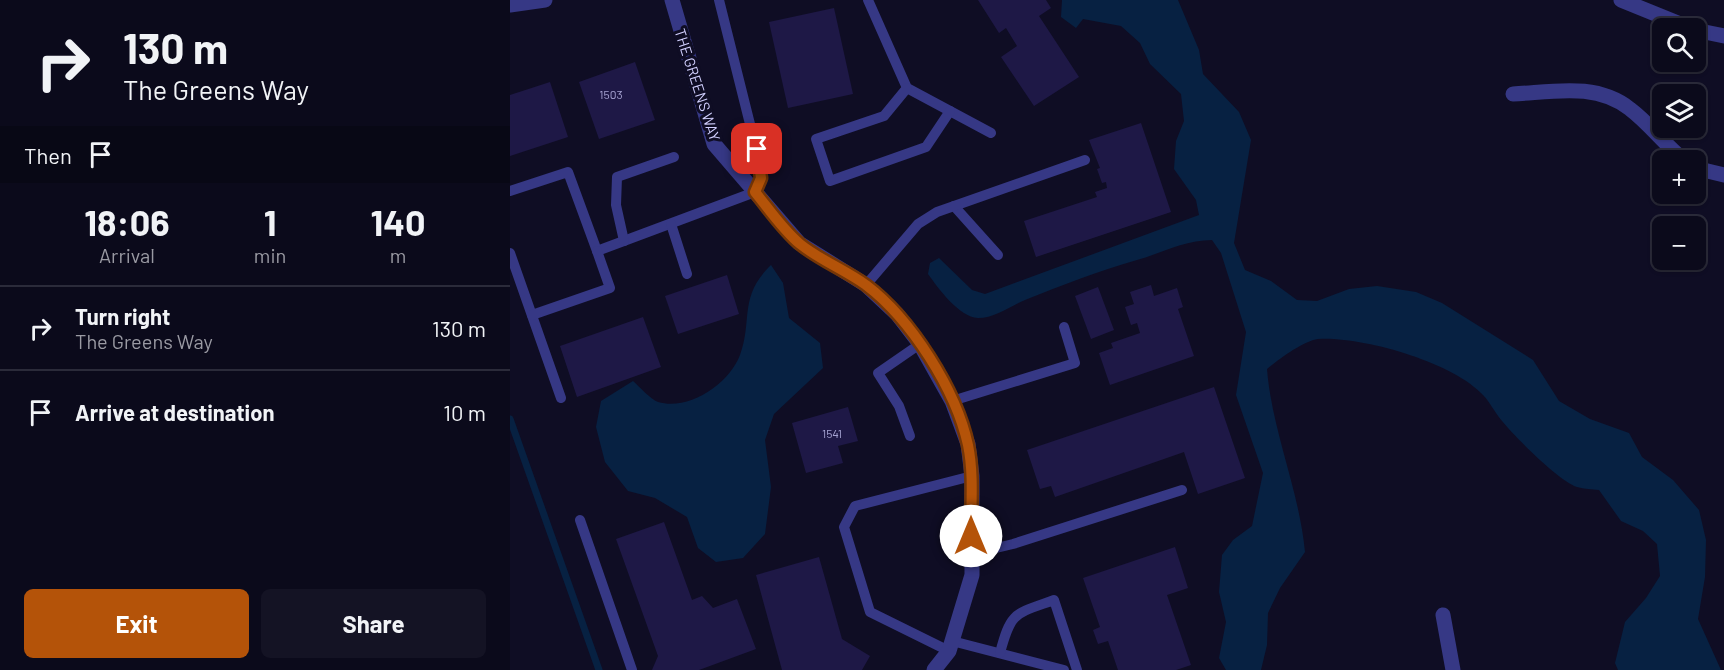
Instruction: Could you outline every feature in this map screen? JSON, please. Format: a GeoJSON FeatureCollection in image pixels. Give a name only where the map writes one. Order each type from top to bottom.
{"type":"FeatureCollection","features":[{"type":"Feature","properties":{"kind":"street"},"geometry":{"type":"LineString","coordinates":[[510,6],[545,0]]}},
{"type":"Feature","properties":{"kind":"street","name":"THE GREENS WAY"},"geometry":{"type":"LineString","coordinates":[[672,0],[714,144],[799,243],[866,285],[897,314],[920,344],[952,401],[968,444],[972,476],[972,575],[950,646],[934,670]]}},
{"type":"Feature","properties":{"kind":"street"},"geometry":{"type":"LineString","coordinates":[[1621,0],[1665,18]]}},
{"type":"Feature","properties":{"kind":"street"},"geometry":{"type":"LineString","coordinates":[[1706,32],[1724,36]]}},
{"type":"Feature","properties":{"kind":"street"},"geometry":{"type":"LineString","coordinates":[[1513,94],[1585,90],[1612,98],[1630,109],[1673,150]]}},
{"type":"Feature","properties":{"kind":"street"},"geometry":{"type":"LineString","coordinates":[[1706,171],[1724,175]]}},
{"type":"Feature","properties":{"kind":"street"},"geometry":{"type":"LineString","coordinates":[[1443,615],[1453,670]]}},
{"type":"Feature","properties":{"kind":"lane"},"geometry":{"type":"LineString","coordinates":[[597,251],[755,192],[761,178],[760,164],[719,0]]}},
{"type":"Feature","properties":{"kind":"lane"},"geometry":{"type":"LineString","coordinates":[[868,0],[907,88],[991,133]]}},
{"type":"Feature","properties":{"kind":"lane"},"geometry":{"type":"LineString","coordinates":[[907,88],[884,116],[816,139],[830,181],[926,147],[950,111]]}},
{"type":"Feature","properties":{"kind":"lane"},"geometry":{"type":"LineString","coordinates":[[624,241],[616,206],[617,177],[674,158]]}},
{"type":"Feature","properties":{"kind":"lane"},"geometry":{"type":"LineString","coordinates":[[866,285],[918,224],[954,206],[1085,160]]}},
{"type":"Feature","properties":{"kind":"lane"},"geometry":{"type":"LineString","coordinates":[[510,191],[568,172],[610,288],[532,315]]}},
{"type":"Feature","properties":{"kind":"lane"},"geometry":{"type":"LineString","coordinates":[[954,206],[998,255]]}},
{"type":"Feature","properties":{"kind":"lane"},"geometry":{"type":"LineString","coordinates":[[671,224],[687,274]]}},
{"type":"Feature","properties":{"kind":"lane"},"geometry":{"type":"LineString","coordinates":[[510,253],[561,399]]}},
{"type":"Feature","properties":{"kind":"lane"},"geometry":{"type":"LineString","coordinates":[[952,401],[1075,363],[1064,327]]}},
{"type":"Feature","properties":{"kind":"lane"},"geometry":{"type":"LineString","coordinates":[[910,436],[899,406],[878,373],[920,344]]}},
{"type":"Feature","properties":{"kind":"lane"},"geometry":{"type":"LineString","coordinates":[[972,476],[855,506],[844,527],[870,612],[950,646],[1000,653],[1064,670]]}},
{"type":"Feature","properties":{"kind":"lane"},"geometry":{"type":"LineString","coordinates":[[971,554],[1013,544],[1182,490]]}},
{"type":"Feature","properties":{"kind":"lane"},"geometry":{"type":"LineString","coordinates":[[580,520],[632,670]]}},
{"type":"Feature","properties":{"kind":"lane"},"geometry":{"type":"LineString","coordinates":[[1000,653],[1007,628],[1016,614],[1054,600],[1077,670]]}},
{"type":"Feature","properties":{"kind":"water"},"geometry":{"type":"Polygon","coordinates":[[[1062,0],[1178,0],[1199,50],[1203,74],[1239,112],[1251,140],[1234,243],[1245,270],[1271,281],[1297,300],[1317,301],[1349,289],[1377,286],[1416,292],[1442,303],[1533,360],[1559,401],[1590,419],[1629,433],[1642,457],[1673,480],[1699,510],[1706,540],[1705,577],[1698,619],[1721,670],[1618,670],[1615,663],[1625,622],[1646,598],[1660,576],[1657,544],[1643,531],[1621,521],[1599,490],[1577,487],[1549,468],[1499,418],[1486,398],[1469,383],[1451,372],[1429,362],[1381,347],[1336,339],[1318,339],[1298,347],[1267,369],[1274,415],[1297,506],[1305,552],[1280,588],[1268,613],[1267,645],[1261,670],[1226,670],[1219,658],[1226,622],[1219,592],[1222,555],[1233,540],[1252,526],[1263,473],[1236,395],[1246,332],[1221,253],[1212,240],[1183,244],[1039,294],[996,314],[978,318],[956,307],[928,274],[930,263],[939,258],[972,290],[985,294],[1199,215],[1196,200],[1174,169],[1176,141],[1184,121],[1181,94],[1150,64],[1140,43],[1121,26],[1083,19],[1076,28],[1061,17],[1062,0]]]}},
{"type":"Feature","properties":{"kind":"water"},"geometry":{"type":"Polygon","coordinates":[[[771,265],[783,283],[789,318],[820,343],[823,368],[774,414],[765,440],[771,487],[765,534],[743,558],[716,562],[698,548],[687,517],[655,498],[628,491],[605,462],[596,427],[601,401],[633,381],[648,396],[658,402],[670,404],[695,399],[727,376],[735,366],[744,342],[750,298],[761,277],[771,265]]]}},
{"type":"Feature","properties":{"kind":"building"},"geometry":{"type":"Polygon","coordinates":[[[978,0],[1046,0],[1051,8],[1039,16],[1079,77],[1034,106],[1001,57],[1017,46],[1006,28],[999,33],[978,0]]]}},
{"type":"Feature","properties":{"kind":"building"},"geometry":{"type":"Polygon","coordinates":[[[834,8],[853,94],[788,108],[769,22],[834,8]]]}},
{"type":"Feature","properties":{"kind":"building"},"geometry":{"type":"Polygon","coordinates":[[[635,62],[655,120],[599,139],[579,82],[635,62]]]}},
{"type":"Feature","properties":{"kind":"building"},"geometry":{"type":"Polygon","coordinates":[[[550,82],[568,137],[510,156],[510,95],[550,82]]]}},
{"type":"Feature","properties":{"kind":"building"},"geometry":{"type":"Polygon","coordinates":[[[1141,123],[1171,212],[1036,257],[1024,221],[1097,197],[1095,192],[1107,188],[1106,182],[1102,183],[1097,169],[1100,168],[1089,140],[1141,123]]]}},
{"type":"Feature","properties":{"kind":"building"},"geometry":{"type":"Polygon","coordinates":[[[727,275],[739,314],[678,334],[665,296],[727,275]]]}},
{"type":"Feature","properties":{"kind":"building"},"geometry":{"type":"Polygon","coordinates":[[[1151,285],[1154,296],[1177,288],[1183,307],[1178,309],[1194,356],[1110,385],[1099,353],[1113,348],[1111,343],[1140,333],[1137,323],[1131,325],[1125,307],[1134,304],[1130,292],[1151,285]]]}},
{"type":"Feature","properties":{"kind":"building"},"geometry":{"type":"Polygon","coordinates":[[[1098,287],[1114,330],[1091,339],[1075,296],[1098,287]]]}},
{"type":"Feature","properties":{"kind":"building"},"geometry":{"type":"Polygon","coordinates":[[[643,317],[661,367],[577,397],[560,346],[643,317]]]}},
{"type":"Feature","properties":{"kind":"building"},"geometry":{"type":"Polygon","coordinates":[[[1214,387],[1245,478],[1198,494],[1184,452],[1055,497],[1051,486],[1040,489],[1027,450],[1214,387]]]}},
{"type":"Feature","properties":{"kind":"building"},"geometry":{"type":"Polygon","coordinates":[[[848,407],[858,441],[838,446],[843,463],[806,473],[792,423],[848,407]]]}},
{"type":"Feature","properties":{"kind":"building"},"geometry":{"type":"Polygon","coordinates":[[[664,522],[692,600],[702,596],[713,608],[737,599],[756,649],[699,670],[652,670],[658,656],[616,539],[664,522]]]}},
{"type":"Feature","properties":{"kind":"building"},"geometry":{"type":"Polygon","coordinates":[[[1175,547],[1188,588],[1167,595],[1191,665],[1176,670],[1118,670],[1108,641],[1098,644],[1093,630],[1100,627],[1083,578],[1175,547]]]}},
{"type":"Feature","properties":{"kind":"building"},"geometry":{"type":"Polygon","coordinates":[[[819,557],[842,639],[870,656],[862,670],[782,670],[756,575],[819,557]]]}},
{"type":"Feature","properties":{"kind":"waterway"},"geometry":{"type":"LineString","coordinates":[[510,419],[599,670]]}},
{"type":"Feature","properties":{"kind":"route"},"geometry":{"type":"LineString","coordinates":[[757,149],[761,178],[755,192],[799,243],[866,285],[897,314],[920,344],[939,375],[952,401],[968,444],[972,476],[971,536]]}}]}
